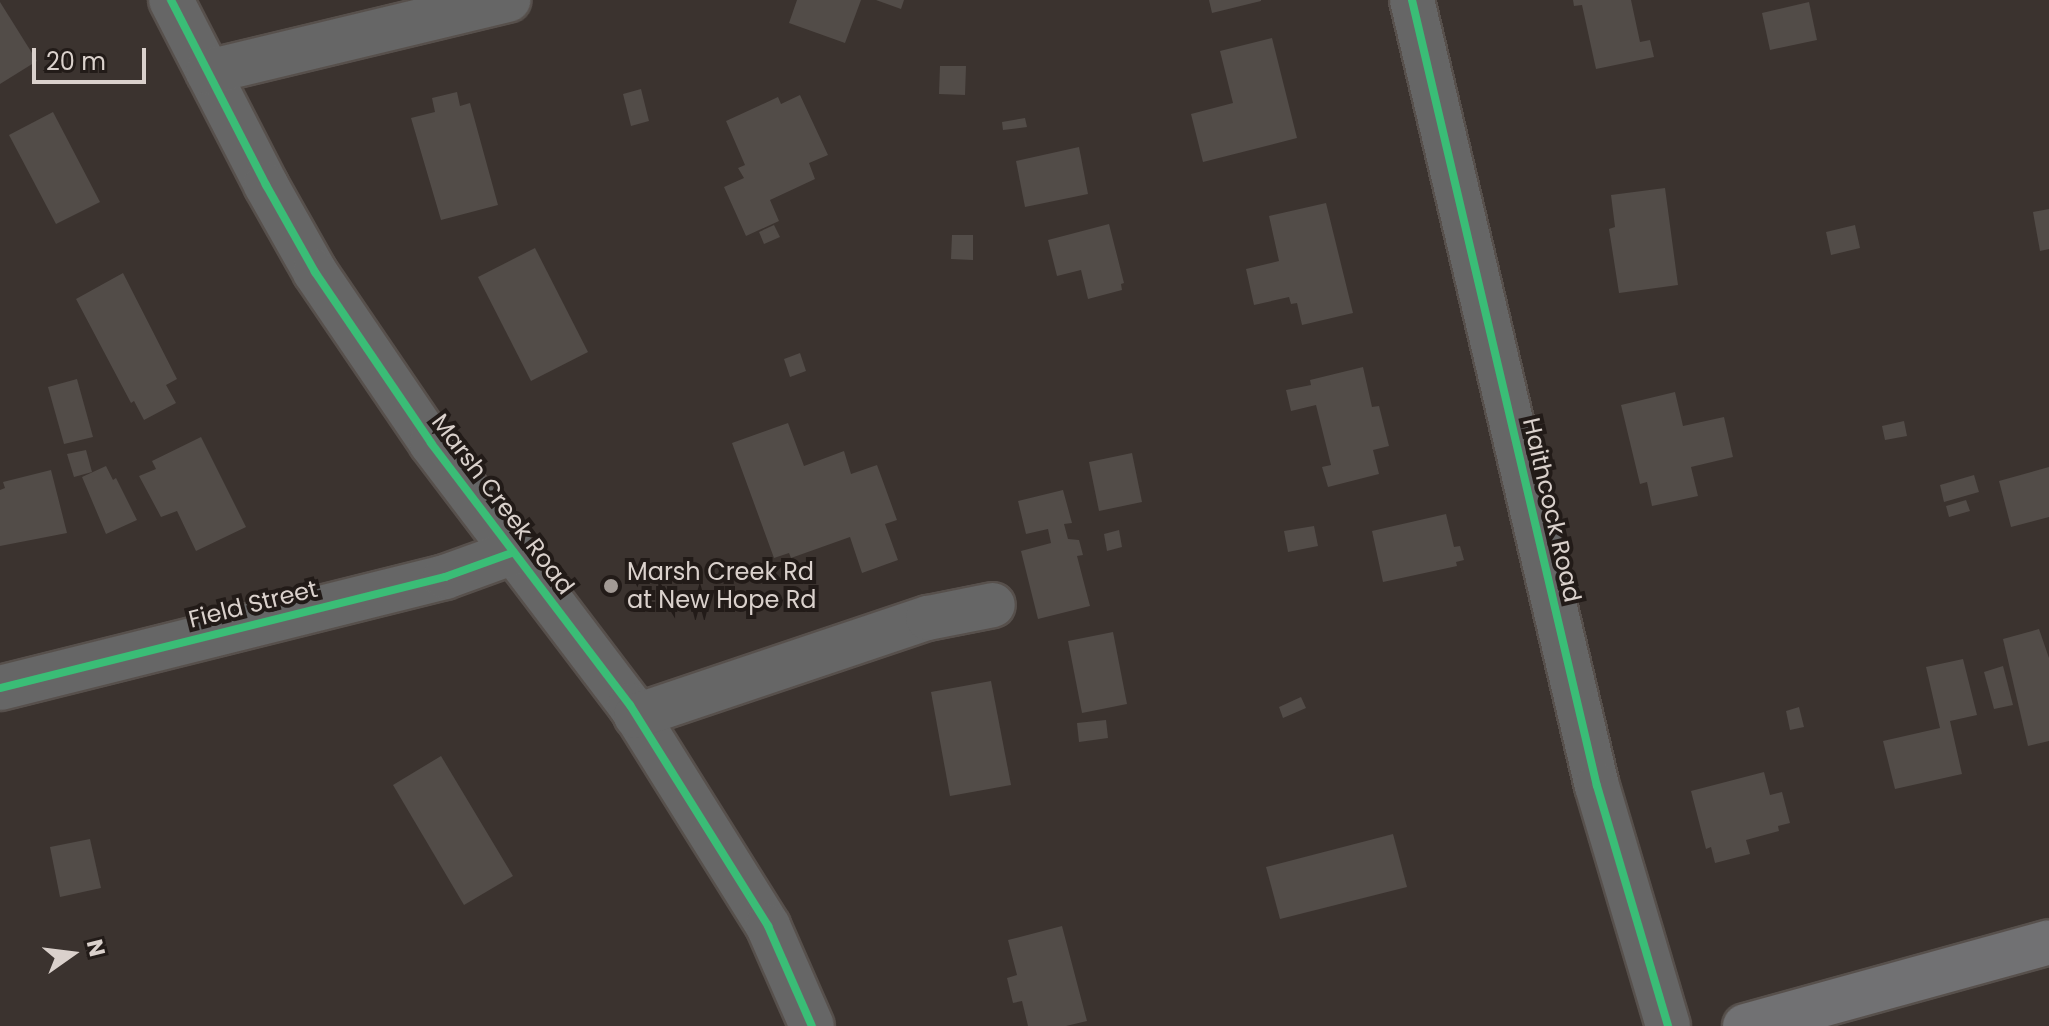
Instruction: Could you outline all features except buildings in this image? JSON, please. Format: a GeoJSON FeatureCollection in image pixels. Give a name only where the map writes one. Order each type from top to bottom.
{"type":"FeatureCollection","features":[{"type":"Feature","properties":{"kind":"main road"},"geometry":{"type":"LineString","coordinates":[[1745,1026],[2049,942]]}},
{"type":"Feature","properties":{"kind":"street","name":"Marsh Creek Road"},"geometry":{"type":"LineString","coordinates":[[171,0],[266,185],[342,315],[636,716],[768,926],[812,1026]]}},
{"type":"Feature","properties":{"kind":"street"},"geometry":{"type":"LineString","coordinates":[[208,72],[508,0]]}},
{"type":"Feature","properties":{"kind":"street","name":"Haithcock Road"},"geometry":{"type":"LineString","coordinates":[[1412,0],[1597,786],[1668,1026]]}},
{"type":"Feature","properties":{"kind":"street","name":"Field Street"},"geometry":{"type":"LineString","coordinates":[[0,688],[445,577],[514,552]]}},
{"type":"Feature","properties":{"kind":"street"},"geometry":{"type":"LineString","coordinates":[[636,716],[928,618],[993,605]]}},
{"type":"Feature","properties":{"kind":"cycle path"},"geometry":{"type":"LineString","coordinates":[[171,0],[266,185],[315,272],[431,443],[630,705],[768,926],[812,1026]]}},
{"type":"Feature","properties":{"kind":"cycle path"},"geometry":{"type":"LineString","coordinates":[[1412,0],[1597,786],[1668,1026]]}},
{"type":"Feature","properties":{"kind":"cycle path"},"geometry":{"type":"LineString","coordinates":[[0,688],[445,577],[514,552]]}},
{"type":"Feature","properties":{"kind":"place","name":"Marsh Creek Rd at New Hope Rd"},"geometry":{"type":"Point","coordinates":[611,586]}}]}
